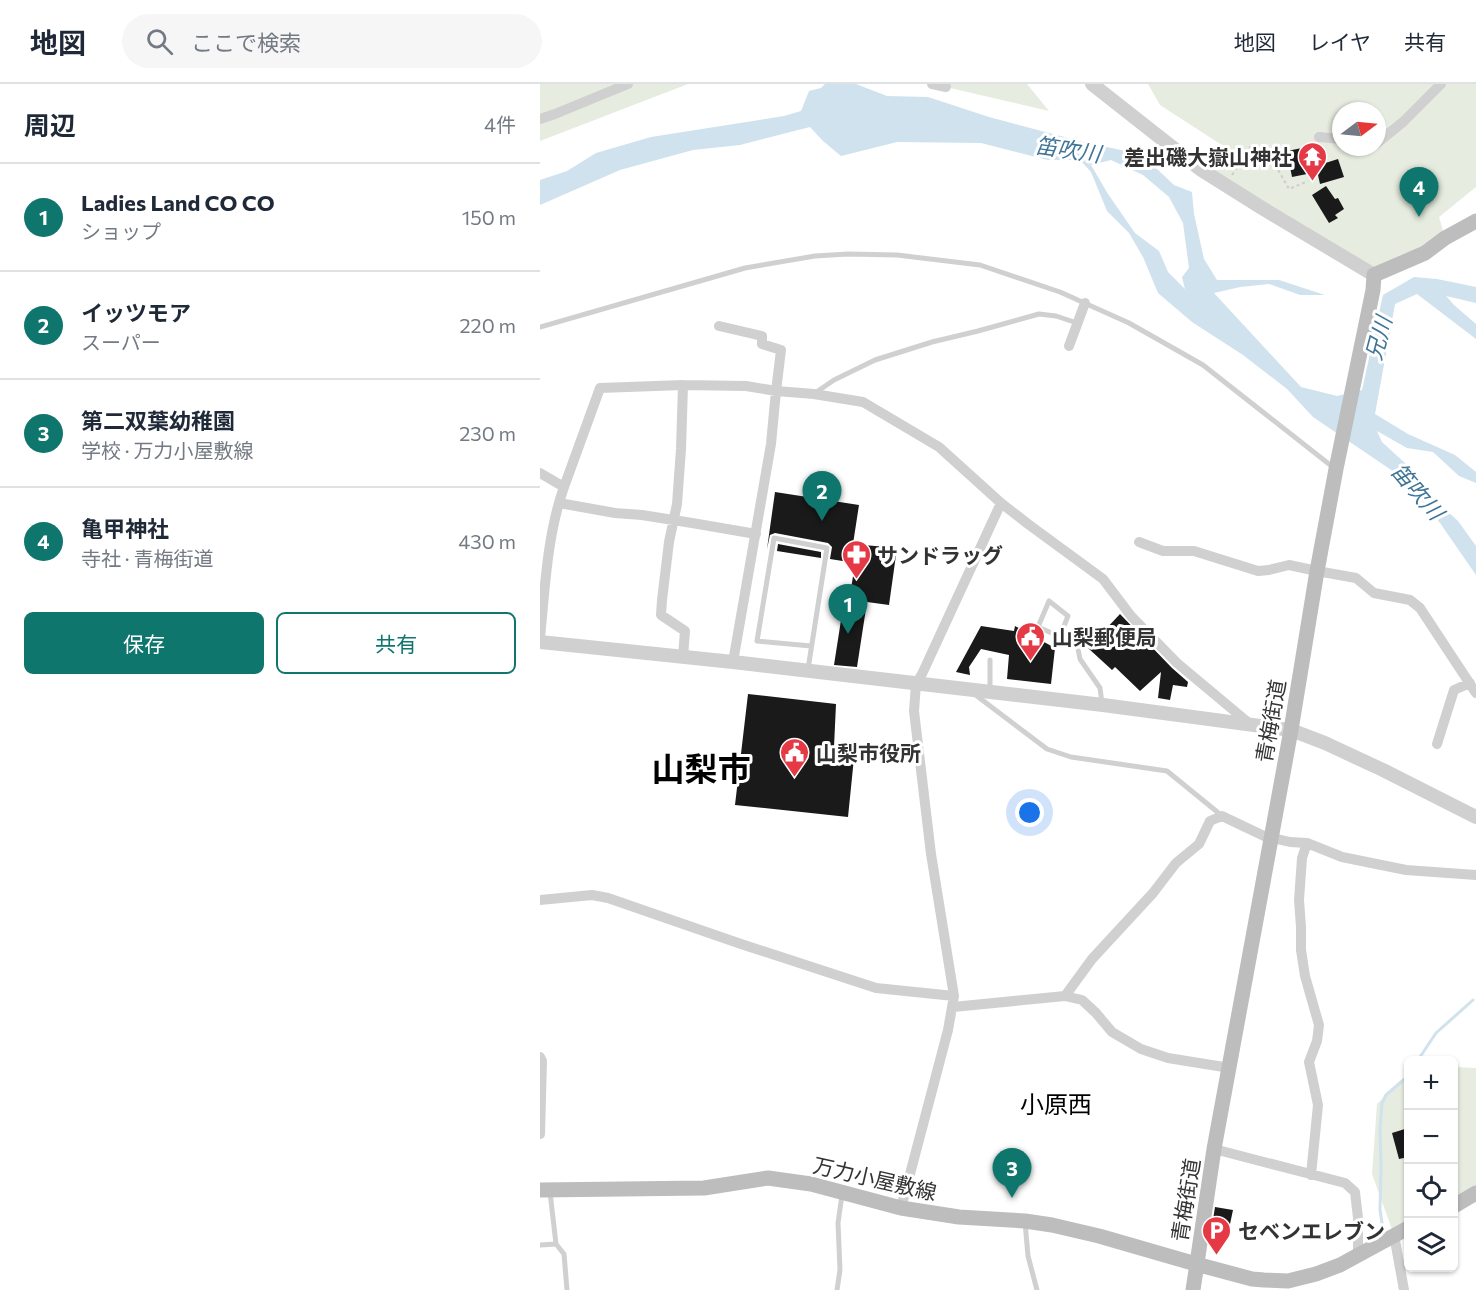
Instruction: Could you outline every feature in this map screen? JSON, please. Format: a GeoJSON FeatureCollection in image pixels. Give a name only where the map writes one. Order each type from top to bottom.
{"type":"FeatureCollection","features":[{"type":"Feature","properties":{"kind":"main road"},"geometry":{"type":"LineString","coordinates":[[1373,283],[1476,221]]}},
{"type":"Feature","properties":{"kind":"main road","name":"青梅街道"},"geometry":{"type":"LineString","coordinates":[[1192,1290],[1317,571],[1373,283]]}},
{"type":"Feature","properties":{"kind":"main road","name":"万力小屋敷線"},"geometry":{"type":"LineString","coordinates":[[545,1190],[704,1188],[768,1178],[810,1184],[901,1208],[959,1217],[1052,1225],[1252,1279],[1263,1285],[1316,1274],[1340,1265],[1404,1230]]}},
{"type":"Feature","properties":{"kind":"main road"},"geometry":{"type":"LineString","coordinates":[[1458,1205],[1475,1199]]}},
{"type":"Feature","properties":{"kind":"street"},"geometry":{"type":"LineString","coordinates":[[540,119],[628,84]]}},
{"type":"Feature","properties":{"kind":"street"},"geometry":{"type":"LineString","coordinates":[[932,84],[946,87]]}},
{"type":"Feature","properties":{"kind":"street"},"geometry":{"type":"LineString","coordinates":[[1092,84],[1200,169],[1373,283]]}},
{"type":"Feature","properties":{"kind":"street"},"geometry":{"type":"LineString","coordinates":[[1386,136],[1441,84]]}},
{"type":"Feature","properties":{"kind":"street"},"geometry":{"type":"LineString","coordinates":[[1319,137],[1332,138]]}},
{"type":"Feature","properties":{"kind":"street"},"geometry":{"type":"LineString","coordinates":[[1069,346],[1085,303]]}},
{"type":"Feature","properties":{"kind":"street"},"geometry":{"type":"LineString","coordinates":[[719,326],[762,336],[762,344],[781,350],[771,444],[733,662]]}},
{"type":"Feature","properties":{"kind":"street"},"geometry":{"type":"LineString","coordinates":[[683,384],[681,450],[676,504],[662,600],[662,615],[685,631],[683,657]]}},
{"type":"Feature","properties":{"kind":"street"},"geometry":{"type":"LineString","coordinates":[[540,638],[548,566],[559,503],[600,388],[683,384],[746,386],[814,394],[863,402],[939,447],[1028,524],[1103,579],[1131,616],[1177,663],[1250,724]]}},
{"type":"Feature","properties":{"kind":"street"},"geometry":{"type":"LineString","coordinates":[[540,473],[564,487]]}},
{"type":"Feature","properties":{"kind":"street"},"geometry":{"type":"LineString","coordinates":[[901,1208],[948,1030],[953,1002],[929,843],[914,711],[916,684],[1001,502]]}},
{"type":"Feature","properties":{"kind":"street"},"geometry":{"type":"LineString","coordinates":[[559,503],[756,534]]}},
{"type":"Feature","properties":{"kind":"street"},"geometry":{"type":"LineString","coordinates":[[1139,542],[1164,551],[1194,551],[1258,570],[1289,565],[1356,578],[1374,593],[1410,600],[1420,608],[1473,688],[1454,690],[1437,744]]}},
{"type":"Feature","properties":{"kind":"street"},"geometry":{"type":"LineString","coordinates":[[540,642],[1102,705],[1291,730],[1383,770],[1476,817]]}},
{"type":"Feature","properties":{"kind":"street"},"geometry":{"type":"LineString","coordinates":[[1065,996],[1092,959],[1153,893],[1176,863],[1199,844],[1210,821],[1222,816],[1264,836],[1307,843],[1342,857],[1406,870],[1476,875]]}},
{"type":"Feature","properties":{"kind":"street"},"geometry":{"type":"LineString","coordinates":[[1307,843],[1302,858],[1299,900],[1301,950],[1305,976],[1319,1025],[1317,1041],[1309,1062],[1318,1105],[1311,1175]]}},
{"type":"Feature","properties":{"kind":"street"},"geometry":{"type":"LineString","coordinates":[[540,900],[592,895],[608,898],[730,941],[876,988],[953,1002],[1065,996],[1082,1000],[1112,1032],[1141,1049],[1168,1058],[1230,1068]]}},
{"type":"Feature","properties":{"kind":"street"},"geometry":{"type":"LineString","coordinates":[[540,1057],[542,1061],[540,1134]]}},
{"type":"Feature","properties":{"kind":"street"},"geometry":{"type":"LineString","coordinates":[[1215,1149],[1345,1183],[1355,1192],[1358,1254]]}},
{"type":"Feature","properties":{"kind":"street"},"geometry":{"type":"LineString","coordinates":[[1394,1235],[1404,1290]]}},
{"type":"Feature","properties":{"kind":"lane"},"geometry":{"type":"LineString","coordinates":[[540,327],[745,268],[815,256],[897,255],[980,265],[1060,292],[1130,323],[1203,365],[1337,464]]}},
{"type":"Feature","properties":{"kind":"lane"},"geometry":{"type":"LineString","coordinates":[[814,394],[834,380],[876,360],[932,342],[1039,314],[1056,316],[1077,323]]}},
{"type":"Feature","properties":{"kind":"lane"},"geometry":{"type":"LineString","coordinates":[[807,671],[811,646],[826,548],[774,538],[757,641],[811,646]]}},
{"type":"Feature","properties":{"kind":"lane"},"geometry":{"type":"LineString","coordinates":[[1060,636],[1068,616],[1049,601],[1038,627],[1077,644],[1080,658],[1100,688],[1102,705]]}},
{"type":"Feature","properties":{"kind":"lane"},"geometry":{"type":"LineString","coordinates":[[990,660],[990,692]]}},
{"type":"Feature","properties":{"kind":"lane"},"geometry":{"type":"LineString","coordinates":[[969,690],[1047,749],[1071,756],[1167,771],[1222,816]]}},
{"type":"Feature","properties":{"kind":"lane"},"geometry":{"type":"LineString","coordinates":[[545,1190],[556,1244],[564,1254],[567,1290]]}},
{"type":"Feature","properties":{"kind":"lane"},"geometry":{"type":"LineString","coordinates":[[837,1290],[840,1270],[838,1223],[842,1193]]}},
{"type":"Feature","properties":{"kind":"lane"},"geometry":{"type":"LineString","coordinates":[[1025,1221],[1028,1256],[1037,1290]]}},
{"type":"Feature","properties":{"kind":"lane"},"geometry":{"type":"LineString","coordinates":[[540,1245],[556,1244]]}},
{"type":"Feature","properties":{"kind":"path"},"geometry":{"type":"LineString","coordinates":[[1226,186],[1236,169],[1233,157],[1248,166],[1250,147],[1265,166],[1265,147],[1289,189],[1308,181]]}},
{"type":"Feature","properties":{"kind":"shaded area"},"geometry":{"type":"Polygon","coordinates":[[[540,84],[688,84],[540,141],[540,84]]]}},
{"type":"Feature","properties":{"kind":"shaded area"},"geometry":{"type":"Polygon","coordinates":[[[932,84],[1027,84],[1049,111],[946,87],[932,84]]]}},
{"type":"Feature","properties":{"kind":"shaded area"},"geometry":{"type":"Polygon","coordinates":[[[1148,84],[1476,84],[1476,187],[1439,217],[1445,238],[1374,275],[1211,176],[1231,151],[1160,105],[1148,84]]]}},
{"type":"Feature","properties":{"kind":"shaded area"},"geometry":{"type":"Polygon","coordinates":[[[1458,1067],[1476,1068],[1476,1193],[1458,1204],[1458,1067]]]}},
{"type":"Feature","properties":{"kind":"shaded area"},"geometry":{"type":"Polygon","coordinates":[[[1404,1079],[1404,1230],[1394,1235],[1372,1174],[1377,1104],[1404,1079]]]}},
{"type":"Feature","properties":{"kind":"water"},"geometry":{"type":"Polygon","coordinates":[[[825,84],[856,84],[887,96],[928,97],[989,117],[1087,143],[1141,154],[1174,185],[1192,192],[1194,214],[1204,259],[1217,280],[1279,280],[1325,295],[1300,295],[1269,284],[1214,293],[1301,387],[1337,396],[1362,390],[1383,295],[1414,277],[1476,287],[1476,303],[1446,296],[1476,324],[1476,339],[1417,294],[1395,304],[1375,414],[1408,434],[1455,455],[1476,472],[1476,483],[1459,476],[1433,452],[1407,448],[1377,431],[1382,442],[1406,464],[1435,500],[1458,521],[1476,546],[1476,575],[1440,523],[1403,478],[1313,417],[1287,389],[1243,355],[1192,322],[1158,293],[1143,257],[1129,233],[1107,211],[1091,172],[1080,160],[1048,160],[981,143],[897,142],[841,156],[810,127],[740,145],[693,150],[620,170],[540,205],[540,180],[567,171],[596,153],[651,137],[784,116],[801,111],[809,91],[821,88],[825,84]],[[1111,160],[1091,165],[1135,233],[1159,251],[1168,272],[1185,289],[1182,277],[1189,268],[1183,223],[1169,197],[1143,175],[1111,160]]]}},
{"type":"Feature","properties":{"kind":"building"},"geometry":{"type":"Polygon","coordinates":[[[1302,148],[1307,174],[1292,177],[1287,151],[1302,148]]]}},
{"type":"Feature","properties":{"kind":"building"},"geometry":{"type":"Polygon","coordinates":[[[1338,159],[1344,177],[1320,184],[1316,166],[1338,159]]]}},
{"type":"Feature","properties":{"kind":"building"},"geometry":{"type":"Polygon","coordinates":[[[1326,186],[1335,199],[1338,198],[1344,209],[1335,215],[1338,218],[1329,223],[1312,195],[1326,186]]]}},
{"type":"Feature","properties":{"kind":"building"},"geometry":{"type":"Polygon","coordinates":[[[775,492],[859,505],[853,544],[897,548],[889,605],[867,602],[857,667],[834,665],[844,601],[849,602],[855,563],[830,559],[832,547],[828,543],[775,533],[770,535],[767,549],[775,492]]]}},
{"type":"Feature","properties":{"kind":"building"},"geometry":{"type":"Polygon","coordinates":[[[778,544],[821,552],[821,558],[777,551],[778,544]]]}},
{"type":"Feature","properties":{"kind":"building"},"geometry":{"type":"Polygon","coordinates":[[[1120,614],[1188,682],[1187,687],[1173,685],[1170,700],[1158,698],[1161,672],[1140,691],[1115,667],[1112,670],[1088,648],[1120,614]]]}},
{"type":"Feature","properties":{"kind":"building","name":"山梨郵便局"},"geometry":{"type":"Polygon","coordinates":[[[981,626],[1014,631],[1015,626],[1055,648],[1051,684],[1007,679],[1009,655],[981,649],[969,667],[970,675],[956,672],[981,626]]]}},
{"type":"Feature","properties":{"kind":"building","name":"山梨市役所"},"geometry":{"type":"Polygon","coordinates":[[[748,694],[836,704],[834,747],[855,748],[848,817],[735,805],[748,694]]]}},
{"type":"Feature","properties":{"kind":"building"},"geometry":{"type":"Polygon","coordinates":[[[1404,1129],[1404,1158],[1399,1159],[1392,1133],[1404,1129]]]}},
{"type":"Feature","properties":{"kind":"building"},"geometry":{"type":"Polygon","coordinates":[[[1215,1207],[1233,1210],[1226,1243],[1210,1239],[1215,1207]]]}},
{"type":"Feature","properties":{"kind":"waterway"},"geometry":{"type":"LineString","coordinates":[[1421,1056],[1436,1033],[1473,1000]]}},
{"type":"Feature","properties":{"kind":"waterway"},"geometry":{"type":"LineString","coordinates":[[1384,1236],[1380,1210],[1382,1103],[1386,1095],[1404,1079]]}},
{"type":"Feature","properties":{"kind":"place","name":"差出磯大嶽山神社"},"geometry":{"type":"Point","coordinates":[1313,182]}},
{"type":"Feature","properties":{"kind":"place","name":"亀甲神社"},"geometry":{"type":"Point","coordinates":[1419,217]}},
{"type":"Feature","properties":{"kind":"place","name":"イッツモア"},"geometry":{"type":"Point","coordinates":[822,521]}},
{"type":"Feature","properties":{"kind":"place","name":"サンドラッグ"},"geometry":{"type":"Point","coordinates":[856,580]}},
{"type":"Feature","properties":{"kind":"place","name":"Ladies Land CO CO"},"geometry":{"type":"Point","coordinates":[848,634]}},
{"type":"Feature","properties":{"kind":"place","name":"山梨郵便局"},"geometry":{"type":"Point","coordinates":[1031,662]}},
{"type":"Feature","properties":{"kind":"place","name":"山梨市役所"},"geometry":{"type":"Point","coordinates":[795,778]}},
{"type":"Feature","properties":{"kind":"place","name":"第二双葉幼稚園"},"geometry":{"type":"Point","coordinates":[1012,1198]}},
{"type":"Feature","properties":{"kind":"place","name":"セベンエレブン"},"geometry":{"type":"Point","coordinates":[1217,1256]}},
{"type":"Feature","properties":{"kind":"district","name":"山梨市"},"geometry":{"type":"Point","coordinates":[701,767]}},
{"type":"Feature","properties":{"kind":"district","name":"小原西"},"geometry":{"type":"Point","coordinates":[1056,1103]}},
{"type":"Feature","properties":{"kind":"water label","name":"笛吹川"},"geometry":{"type":"Point","coordinates":[1068,149]}},
{"type":"Feature","properties":{"kind":"water label","name":"兄川"},"geometry":{"type":"Point","coordinates":[1378,338]}},
{"type":"Feature","properties":{"kind":"water label","name":"笛吹川"},"geometry":{"type":"Point","coordinates":[1418,491]}}]}
